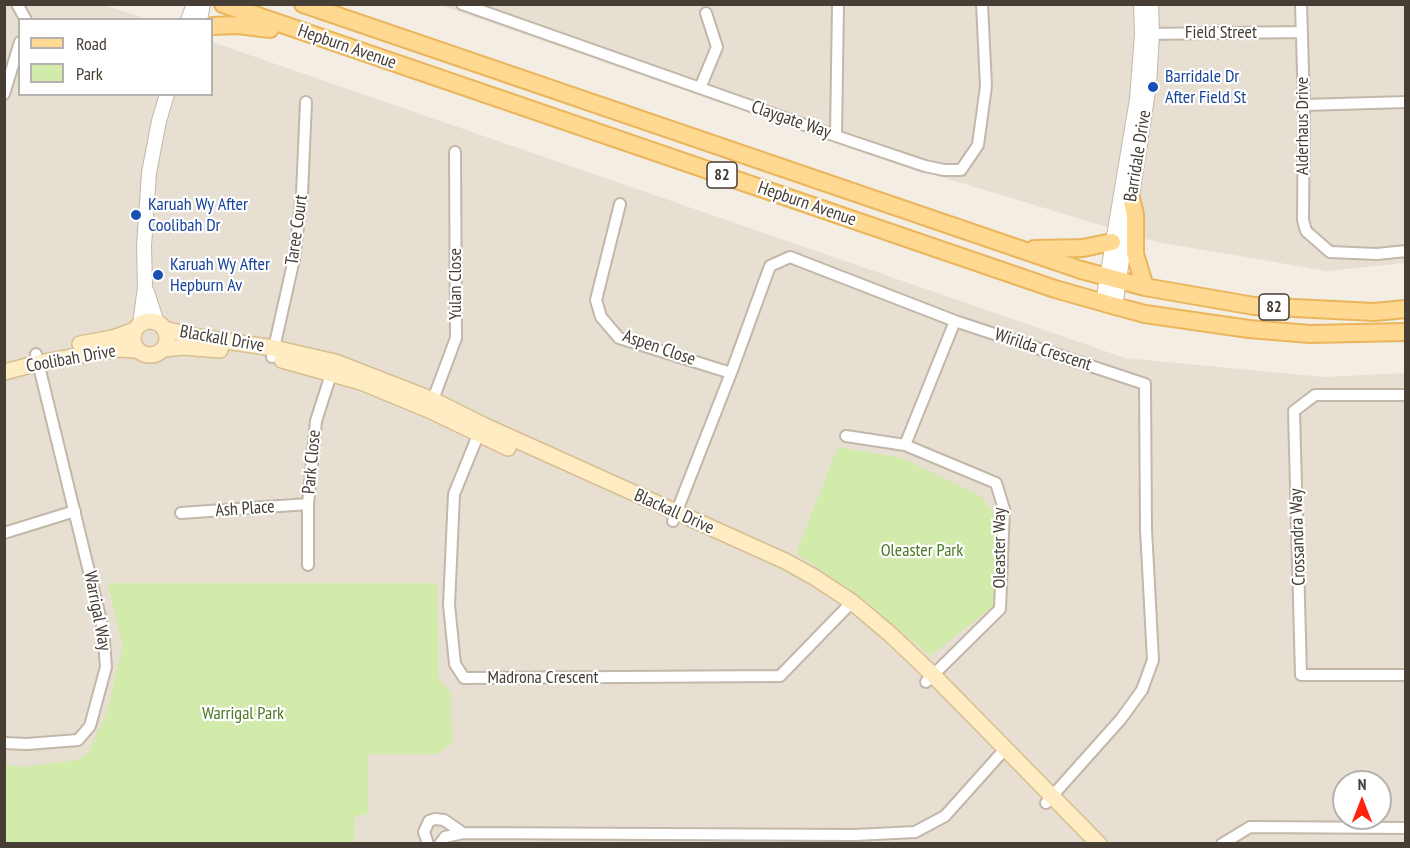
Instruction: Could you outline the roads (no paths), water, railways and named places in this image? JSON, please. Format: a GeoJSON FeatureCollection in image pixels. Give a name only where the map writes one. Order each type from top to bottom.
{"type":"FeatureCollection","features":[{"type":"Feature","properties":{"kind":"main road","name":"Hepburn Avenue"},"geometry":{"type":"LineString","coordinates":[[223,4],[1055,289],[1145,314],[1300,333],[1406,332]]}},
{"type":"Feature","properties":{"kind":"main road","name":"Hepburn Avenue"},"geometry":{"type":"LineString","coordinates":[[303,4],[1000,244],[1112,278],[1145,287],[1254,306],[1374,312],[1406,309]]}},
{"type":"Feature","properties":{"kind":"main road"},"geometry":{"type":"LineString","coordinates":[[213,26],[263,27],[314,44],[343,46]]}},
{"type":"Feature","properties":{"kind":"main road"},"geometry":{"type":"LineString","coordinates":[[1131,197],[1135,214],[1135,254],[1145,287]]}},
{"type":"Feature","properties":{"kind":"main road"},"geometry":{"type":"LineString","coordinates":[[1000,244],[1058,250],[1112,242]]}},
{"type":"Feature","properties":{"kind":"main road"},"geometry":{"type":"LineString","coordinates":[[146,321],[161,326],[167,337],[163,349],[155,355],[137,350],[133,340],[137,327],[146,321]]}},
{"type":"Feature","properties":{"kind":"main road","name":"Blackall Drive"},"geometry":{"type":"LineString","coordinates":[[161,326],[198,337],[333,367],[431,405],[481,430],[675,517],[785,561],[814,577],[848,606],[890,634],[1002,753],[1099,843]]}},
{"type":"Feature","properties":{"kind":"main road","name":"Coolibah Drive"},"geometry":{"type":"LineString","coordinates":[[4,372],[37,358],[115,338],[137,327]]}},
{"type":"Feature","properties":{"kind":"main road","name":"Coolibah Drive"},"geometry":{"type":"LineString","coordinates":[[4,362],[119,349],[137,350]]}},
{"type":"Feature","properties":{"kind":"main road","name":"Blackall Drive"},"geometry":{"type":"LineString","coordinates":[[163,349],[273,353]]}},
{"type":"Feature","properties":{"kind":"main road","name":"Blackall Drive"},"geometry":{"type":"LineString","coordinates":[[1049,799],[1085,843]]}},
{"type":"Feature","properties":{"kind":"street"},"geometry":{"type":"LineString","coordinates":[[17,4],[25,18]]}},
{"type":"Feature","properties":{"kind":"street","name":"Claygate Way"},"geometry":{"type":"LineString","coordinates":[[462,4],[836,136],[925,166],[944,170],[961,170],[978,145],[986,86],[982,4]]}},
{"type":"Feature","properties":{"kind":"street"},"geometry":{"type":"LineString","coordinates":[[836,136],[838,4]]}},
{"type":"Feature","properties":{"kind":"street","name":"Barridale Drive"},"geometry":{"type":"LineString","coordinates":[[1112,278],[1131,197],[1149,85],[1147,34],[1141,4]]}},
{"type":"Feature","properties":{"kind":"street","name":"Barridale Drive"},"geometry":{"type":"LineString","coordinates":[[1109,304],[1112,242],[1151,4]]}},
{"type":"Feature","properties":{"kind":"street","name":"Alderhaus Drive"},"geometry":{"type":"LineString","coordinates":[[1300,4],[1304,105],[1303,220],[1306,231],[1330,252],[1377,255],[1406,251]]}},
{"type":"Feature","properties":{"kind":"street"},"geometry":{"type":"LineString","coordinates":[[700,88],[717,47],[706,13]]}},
{"type":"Feature","properties":{"kind":"street","name":"Field Street"},"geometry":{"type":"LineString","coordinates":[[1147,34],[1301,32]]}},
{"type":"Feature","properties":{"kind":"street"},"geometry":{"type":"LineString","coordinates":[[4,94],[18,48]]}},
{"type":"Feature","properties":{"kind":"street"},"geometry":{"type":"LineString","coordinates":[[137,327],[145,287],[144,246],[148,173],[166,96]]}},
{"type":"Feature","properties":{"kind":"street","name":"Taree Court"},"geometry":{"type":"LineString","coordinates":[[273,353],[294,259],[302,194],[306,102]]}},
{"type":"Feature","properties":{"kind":"street"},"geometry":{"type":"LineString","coordinates":[[1304,105],[1406,102]]}},
{"type":"Feature","properties":{"kind":"street","name":"Yulan Close"},"geometry":{"type":"LineString","coordinates":[[431,405],[456,338],[455,152]]}},
{"type":"Feature","properties":{"kind":"street","name":"Aspen Close"},"geometry":{"type":"LineString","coordinates":[[620,204],[596,300],[601,317],[619,338],[732,373]]}},
{"type":"Feature","properties":{"kind":"street","name":"Wirilda Crescent"},"geometry":{"type":"LineString","coordinates":[[675,517],[732,373],[770,266],[790,257],[955,321],[1145,384],[1146,529],[1153,660],[1142,690],[1121,719],[1049,799]]}},
{"type":"Feature","properties":{"kind":"street"},"geometry":{"type":"LineString","coordinates":[[145,287],[161,326]]}},
{"type":"Feature","properties":{"kind":"street"},"geometry":{"type":"LineString","coordinates":[[905,445],[955,321]]}},
{"type":"Feature","properties":{"kind":"street","name":"Warrigal Way"},"geometry":{"type":"LineString","coordinates":[[4,743],[27,744],[78,740],[90,726],[106,667],[103,629],[37,358]]}},
{"type":"Feature","properties":{"kind":"street","name":"Park Close"},"geometry":{"type":"LineString","coordinates":[[308,565],[308,504],[316,421],[333,367]]}},
{"type":"Feature","properties":{"kind":"street","name":"Crossandra Way"},"geometry":{"type":"LineString","coordinates":[[1406,394],[1315,394],[1294,411],[1301,675],[1406,675]]}},
{"type":"Feature","properties":{"kind":"street","name":"Madrona Crescent"},"geometry":{"type":"LineString","coordinates":[[481,430],[454,494],[449,605],[455,664],[464,678],[780,676],[848,606]]}},
{"type":"Feature","properties":{"kind":"street","name":"Oleaster Way"},"geometry":{"type":"LineString","coordinates":[[846,436],[905,445],[996,483],[1004,509],[1000,609],[929,678]]}},
{"type":"Feature","properties":{"kind":"street","name":"Ash Place"},"geometry":{"type":"LineString","coordinates":[[181,513],[308,504]]}},
{"type":"Feature","properties":{"kind":"street"},"geometry":{"type":"LineString","coordinates":[[4,533],[75,511]]}},
{"type":"Feature","properties":{"kind":"street"},"geometry":{"type":"LineString","coordinates":[[440,843],[445,837],[463,833],[855,839],[915,832],[945,816],[1002,753]]}},
{"type":"Feature","properties":{"kind":"street"},"geometry":{"type":"LineString","coordinates":[[428,843],[424,832],[429,821],[444,820],[463,833]]}},
{"type":"Feature","properties":{"kind":"street"},"geometry":{"type":"LineString","coordinates":[[1222,843],[1250,827],[1406,828]]}},
{"type":"Feature","properties":{"kind":"place","name":"Barridale Dr After Field St"},"geometry":{"type":"Point","coordinates":[1153,87]}},
{"type":"Feature","properties":{"kind":"place","name":"Karuah Wy After Coolibah Dr"},"geometry":{"type":"Point","coordinates":[136,215]}},
{"type":"Feature","properties":{"kind":"place","name":"Karuah Wy After Hepburn Av"},"geometry":{"type":"Point","coordinates":[158,275]}},
{"type":"Feature","properties":{"kind":"park label","name":"Oleaster Park"},"geometry":{"type":"Point","coordinates":[922,551]}},
{"type":"Feature","properties":{"kind":"park label","name":"Warrigal Park"},"geometry":{"type":"Point","coordinates":[243,714]}}]}
